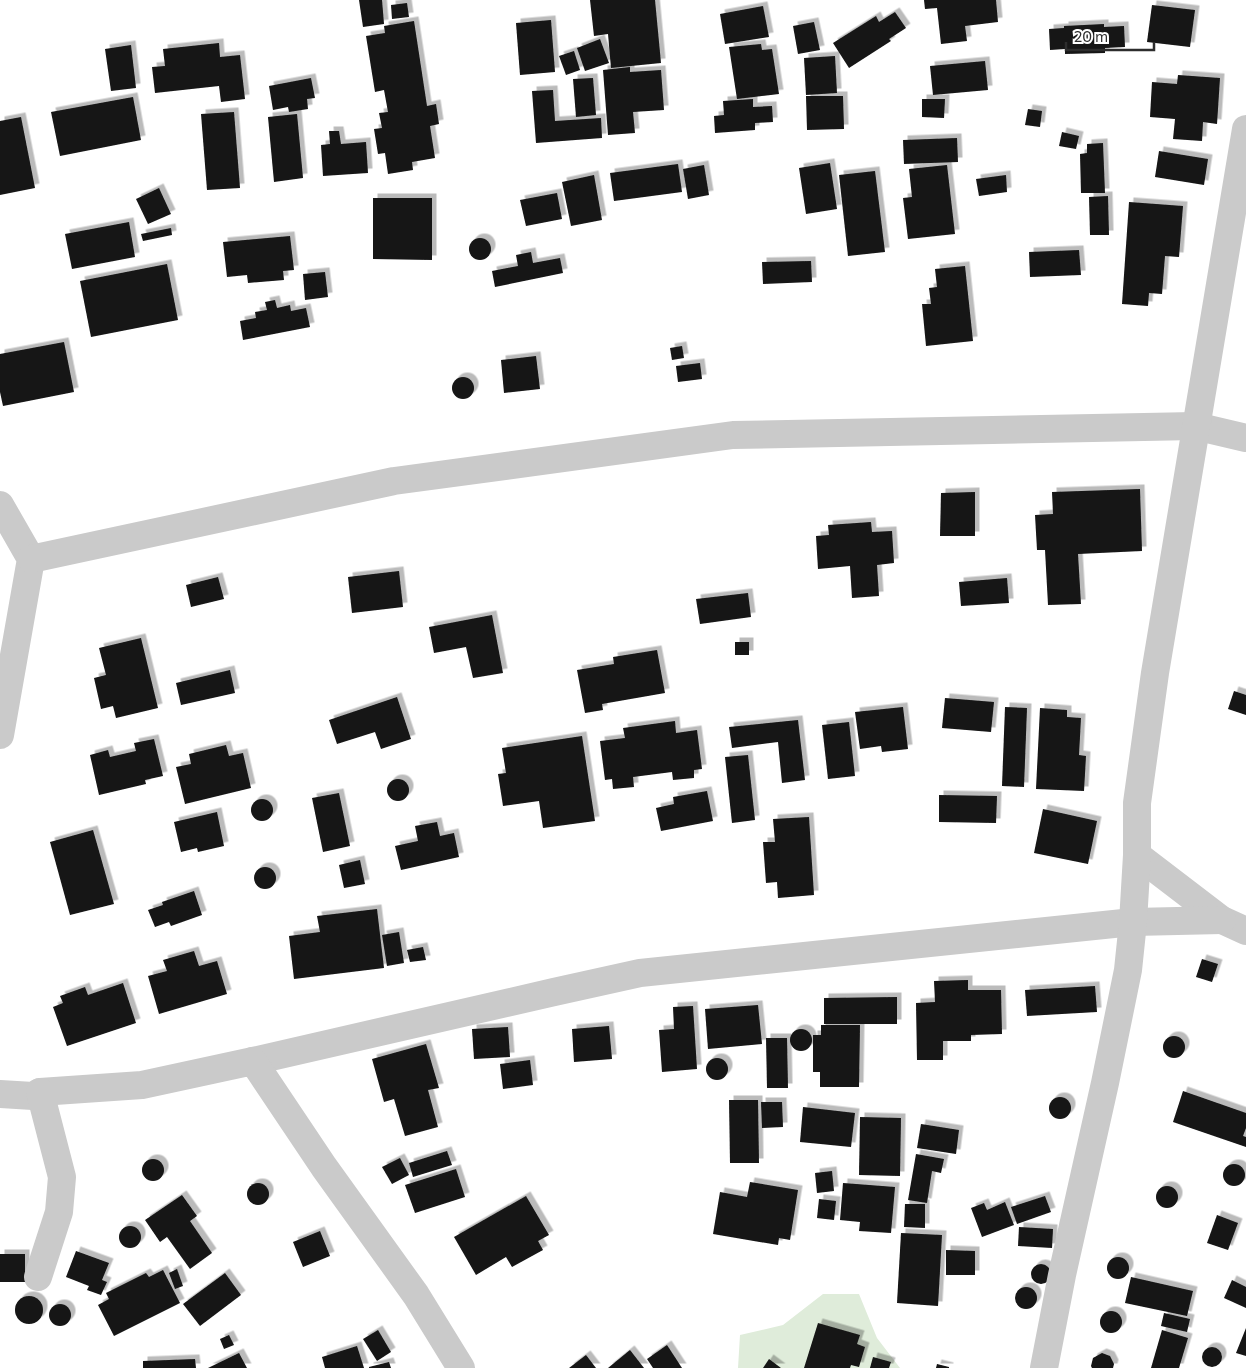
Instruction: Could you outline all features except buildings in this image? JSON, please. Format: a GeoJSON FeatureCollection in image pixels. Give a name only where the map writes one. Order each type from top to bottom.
{"type":"FeatureCollection","features":[{"type":"Feature","properties":{"kind":"street"},"geometry":{"type":"LineString","coordinates":[[1044,1368],[1062,1275],[1128,970],[1137,855],[1137,803],[1154,673],[1246,129]]}},
{"type":"Feature","properties":{"kind":"street"},"geometry":{"type":"LineString","coordinates":[[31,558],[394,481],[732,435],[1195,426],[1246,438]]}},
{"type":"Feature","properties":{"kind":"street"},"geometry":{"type":"LineString","coordinates":[[0,505],[31,558],[0,735]]}},
{"type":"Feature","properties":{"kind":"street"},"geometry":{"type":"LineString","coordinates":[[1137,855],[1234,926]]}},
{"type":"Feature","properties":{"kind":"street"},"geometry":{"type":"LineString","coordinates":[[0,1094],[33,1096],[40,1092],[142,1085],[640,973],[1133,922],[1234,926]]}},
{"type":"Feature","properties":{"kind":"street"},"geometry":{"type":"LineString","coordinates":[[253,1061],[324,1167],[416,1295],[462,1368]]}},
{"type":"Feature","properties":{"kind":"street"},"geometry":{"type":"LineString","coordinates":[[38,1277],[59,1212],[62,1177],[40,1092]]}},
{"type":"Feature","properties":{"kind":"green space"},"geometry":{"type":"Polygon","coordinates":[[[823,1294],[859,1294],[877,1338],[900,1368],[738,1368],[740,1335],[783,1325],[823,1294]]]}}]}
